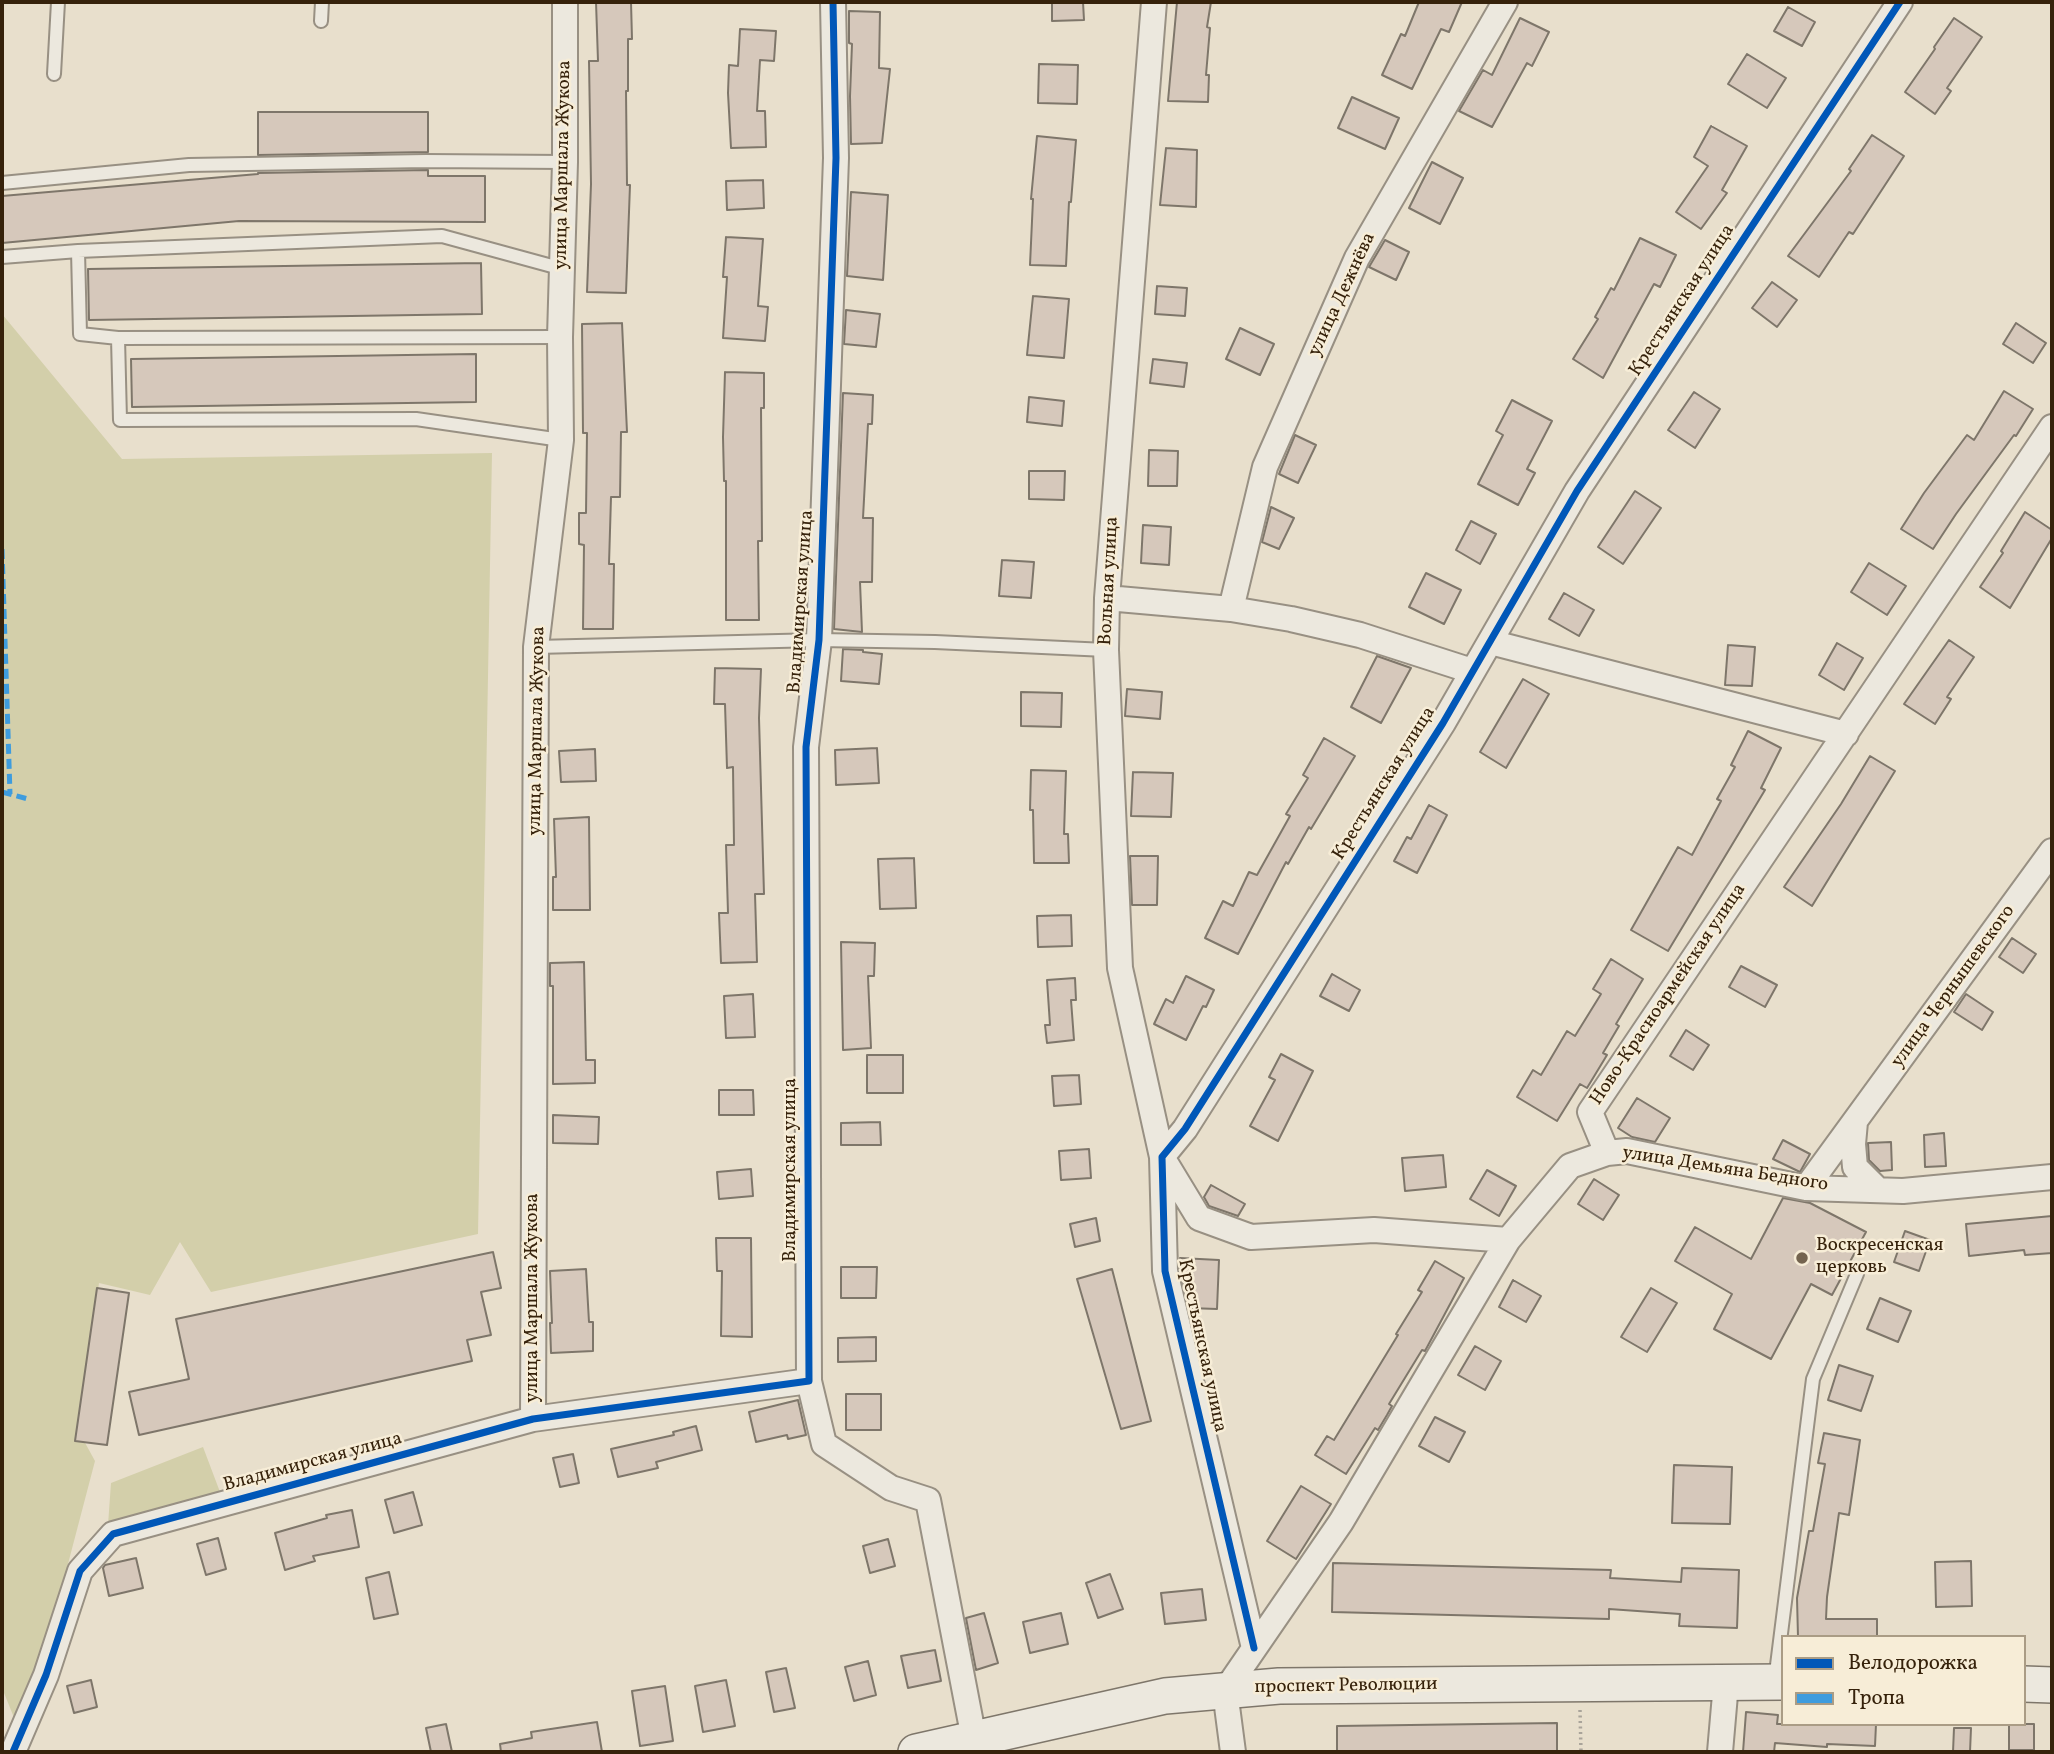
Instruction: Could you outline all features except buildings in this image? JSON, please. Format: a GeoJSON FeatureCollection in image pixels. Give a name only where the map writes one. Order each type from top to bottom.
{"type":"FeatureCollection","features":[{"type":"Feature","properties":{"kind":"street","name":"улица Маршала Жукова"},"geometry":{"type":"LineString","coordinates":[[533,1419],[536,647],[561,440],[565,2]]}},
{"type":"Feature","properties":{"kind":"street","name":"Владимирская улица"},"geometry":{"type":"LineString","coordinates":[[833,2],[836,158],[819,640],[806,747],[809,1381],[824,1444],[891,1488],[928,1500],[974,1739]]}},
{"type":"Feature","properties":{"kind":"street","name":"Вольная улица"},"geometry":{"type":"LineString","coordinates":[[1154,2],[1107,598],[1106,650],[1120,968],[1162,1157]]}},
{"type":"Feature","properties":{"kind":"street","name":"улица Дежнёва"},"geometry":{"type":"LineString","coordinates":[[1231,608],[1265,467],[1357,258],[1505,2]]}},
{"type":"Feature","properties":{"kind":"street","name":"Крестьянская улица"},"geometry":{"type":"LineString","coordinates":[[1254,1648],[1165,1271],[1162,1157],[1185,1129],[1443,723],[1577,491],[1900,2]]}},
{"type":"Feature","properties":{"kind":"street","name":"Ново-Красноармейская улица"},"geometry":{"type":"LineString","coordinates":[[1607,1153],[1590,1112],[2052,427]]}},
{"type":"Feature","properties":{"kind":"street"},"geometry":{"type":"LineString","coordinates":[[1107,598],[1231,608],[1291,619],[1360,635],[1472,671]]}},
{"type":"Feature","properties":{"kind":"street"},"geometry":{"type":"LineString","coordinates":[[1490,642],[1846,734]]}},
{"type":"Feature","properties":{"kind":"street","name":"улица Чернышевского"},"geometry":{"type":"LineString","coordinates":[[1806,1188],[2052,851]]}},
{"type":"Feature","properties":{"kind":"street"},"geometry":{"type":"LineString","coordinates":[[1855,1122],[1855,1167],[1878,1190]]}},
{"type":"Feature","properties":{"kind":"street","name":"улица Демьяна Бедного"},"geometry":{"type":"LineString","coordinates":[[1607,1153],[1626,1151],[1806,1188],[1903,1191],[2052,1177]]}},
{"type":"Feature","properties":{"kind":"street"},"geometry":{"type":"LineString","coordinates":[[1233,1752],[1225,1690],[1341,1522],[1508,1240],[1570,1166],[1607,1153]]}},
{"type":"Feature","properties":{"kind":"street"},"geometry":{"type":"LineString","coordinates":[[1162,1157],[1199,1218],[1251,1237],[1374,1230],[1508,1240]]}},
{"type":"Feature","properties":{"kind":"street","name":"Владимирская улица"},"geometry":{"type":"LineString","coordinates":[[13,1752],[46,1675],[80,1571],[113,1534],[533,1419],[809,1381]]}},
{"type":"Feature","properties":{"kind":"street","name":"проспект Революции"},"geometry":{"type":"LineString","coordinates":[[916,1752],[1165,1696],[1225,1690],[1279,1686],[1779,1682]]}},
{"type":"Feature","properties":{"kind":"street"},"geometry":{"type":"LineString","coordinates":[[1720,1752],[1726,1683]]}},
{"type":"Feature","properties":{"kind":"street"},"geometry":{"type":"LineString","coordinates":[[2026,1684],[2052,1685]]}},
{"type":"Feature","properties":{"kind":"lane"},"geometry":{"type":"LineString","coordinates":[[54,74],[58,2]]}},
{"type":"Feature","properties":{"kind":"lane"},"geometry":{"type":"LineString","coordinates":[[321,21],[322,2]]}},
{"type":"Feature","properties":{"kind":"lane"},"geometry":{"type":"LineString","coordinates":[[2,183],[188,165],[426,161],[565,162]]}},
{"type":"Feature","properties":{"kind":"lane"},"geometry":{"type":"LineString","coordinates":[[2,257],[78,251],[442,236],[563,269]]}},
{"type":"Feature","properties":{"kind":"lane"},"geometry":{"type":"LineString","coordinates":[[78,251],[80,334],[118,338],[560,337]]}},
{"type":"Feature","properties":{"kind":"lane"},"geometry":{"type":"LineString","coordinates":[[118,338],[120,420],[416,419],[561,440]]}},
{"type":"Feature","properties":{"kind":"lane"},"geometry":{"type":"LineString","coordinates":[[536,647],[819,640],[1106,650]]}},
{"type":"Feature","properties":{"kind":"lane"},"geometry":{"type":"LineString","coordinates":[[1784,1635],[1813,1379],[1857,1274]]}},
{"type":"Feature","properties":{"kind":"lane"},"geometry":{"type":"LineString","coordinates":[[1779,1682],[1781,1664]]}},
{"type":"Feature","properties":{"kind":"path"},"geometry":{"type":"LineString","coordinates":[[1579,1684],[1581,1752]]}},
{"type":"Feature","properties":{"kind":"shaded area"},"geometry":{"type":"Polygon","coordinates":[[[2,314],[122,459],[492,453],[478,1234],[211,1292],[180,1242],[150,1295],[99,1283],[78,1430],[95,1461],[37,1682],[15,1720],[2,1688],[2,314]]]}},
{"type":"Feature","properties":{"kind":"shaded area"},"geometry":{"type":"Polygon","coordinates":[[[203,1447],[220,1492],[108,1525],[111,1483],[203,1447]]]}},
{"type":"Feature","properties":{"kind":"marked path"},"geometry":{"type":"LineString","coordinates":[[2,549],[10,794]]}},
{"type":"Feature","properties":{"kind":"marked path"},"geometry":{"type":"LineString","coordinates":[[2,792],[28,799]]}},
{"type":"Feature","properties":{"kind":"cycle path"},"geometry":{"type":"LineString","coordinates":[[13,1752],[46,1675],[80,1571],[113,1534],[533,1419],[809,1381],[806,747],[819,640],[836,158],[833,2]]}},
{"type":"Feature","properties":{"kind":"cycle path"},"geometry":{"type":"LineString","coordinates":[[1254,1648],[1165,1271],[1162,1157],[1185,1129],[1443,723],[1577,491],[1900,2]]}},
{"type":"Feature","properties":{"kind":"place","name":"Воскресенская церковь"},"geometry":{"type":"Point","coordinates":[1802,1258]}}]}
